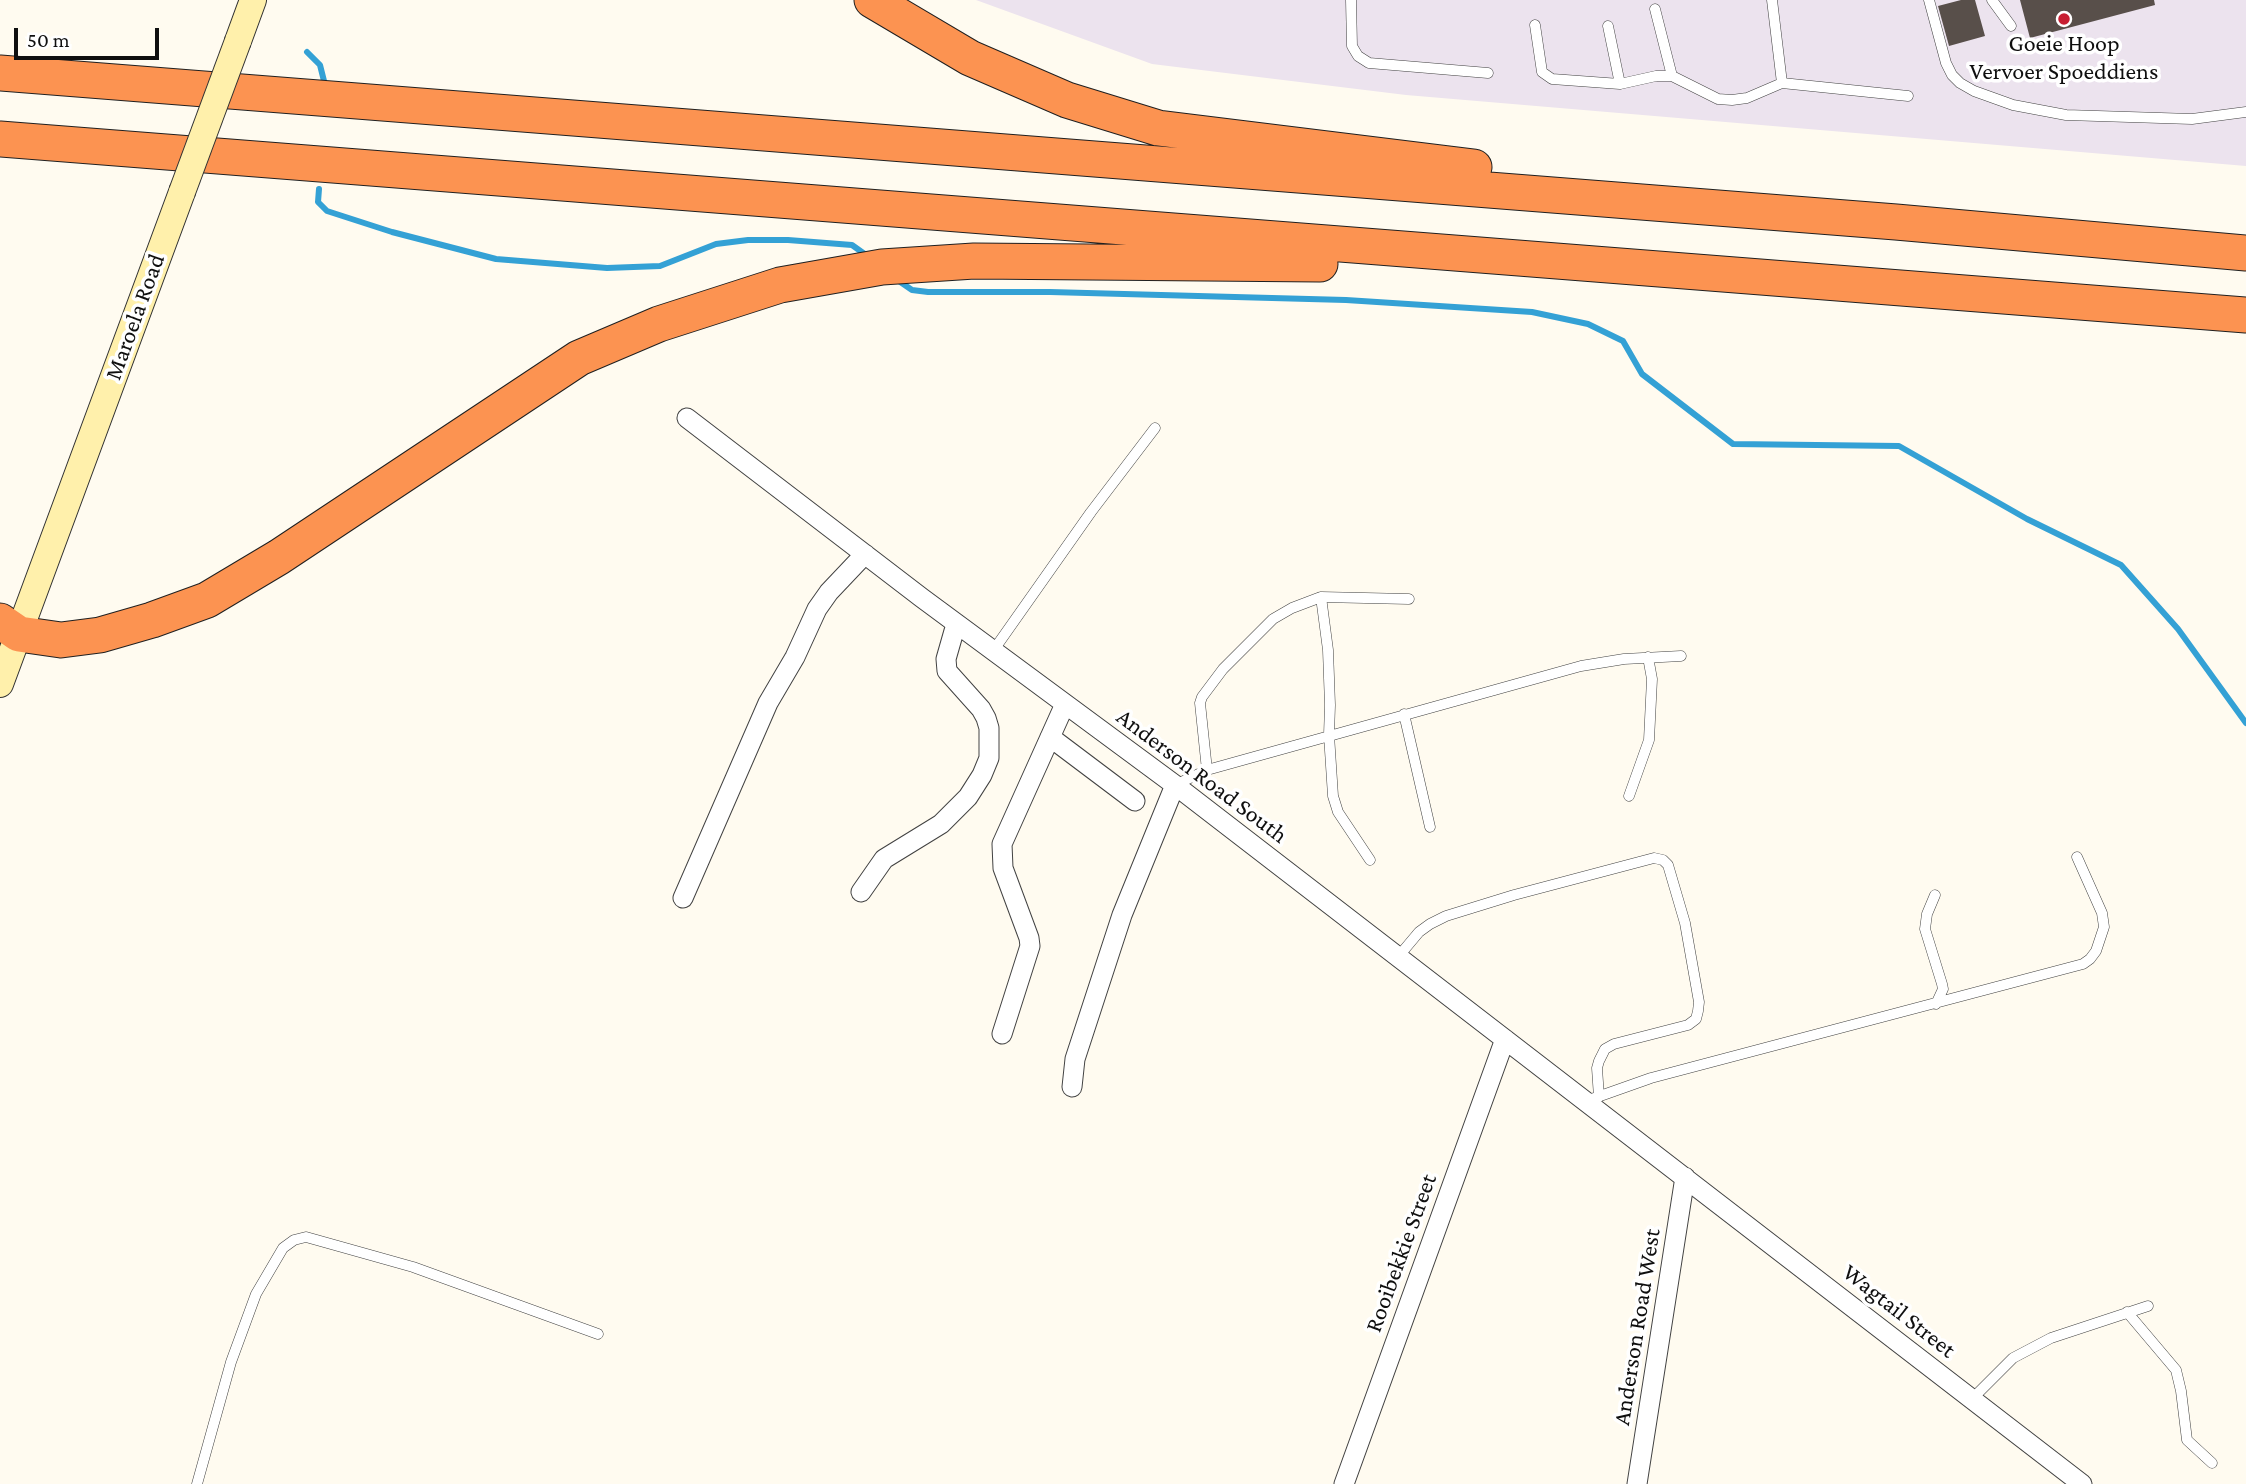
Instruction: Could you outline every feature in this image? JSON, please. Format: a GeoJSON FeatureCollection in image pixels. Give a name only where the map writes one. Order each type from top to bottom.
{"type":"FeatureCollection","features":[{"type":"Feature","properties":{"kind":"highway"},"geometry":{"type":"LineString","coordinates":[[872,0],[970,58],[1067,100],[1158,128],[1896,222]]}},
{"type":"Feature","properties":{"kind":"highway"},"geometry":{"type":"LineString","coordinates":[[0,73],[1896,222],[2246,253]]}},
{"type":"Feature","properties":{"kind":"highway"},"geometry":{"type":"LineString","coordinates":[[0,139],[2246,315]]}},
{"type":"Feature","properties":{"kind":"highway"},"geometry":{"type":"LineString","coordinates":[[10,627],[61,640],[100,635],[207,600],[279,557],[579,358],[659,324],[780,285],[882,267],[974,261],[1617,266]]}},
{"type":"Feature","properties":{"kind":"street","name":"Maroela Road"},"geometry":{"type":"LineString","coordinates":[[0,684],[10,627],[182,192],[253,0]]}},
{"type":"Feature","properties":{"kind":"street","name":"Anderson Road South"},"geometry":{"type":"LineString","coordinates":[[687,418],[956,624],[1175,785],[1505,1038],[1592,1099],[1685,1177]]}},
{"type":"Feature","properties":{"kind":"street"},"geometry":{"type":"LineString","coordinates":[[683,898],[768,703],[795,657],[817,609],[829,592],[865,554]]}},
{"type":"Feature","properties":{"kind":"street"},"geometry":{"type":"LineString","coordinates":[[861,892],[884,859],[941,824],[968,797],[989,758],[989,729],[986,718],[947,671],[946,664],[956,624]]}},
{"type":"Feature","properties":{"kind":"street"},"geometry":{"type":"LineString","coordinates":[[1002,1034],[1030,946],[1003,868],[1002,845],[1065,705]]}},
{"type":"Feature","properties":{"kind":"street"},"geometry":{"type":"LineString","coordinates":[[1050,737],[1135,802]]}},
{"type":"Feature","properties":{"kind":"street"},"geometry":{"type":"LineString","coordinates":[[1072,1087],[1075,1059],[1122,915],[1175,785]]}},
{"type":"Feature","properties":{"kind":"street","name":"Rooibekkie Street"},"geometry":{"type":"LineString","coordinates":[[1344,1484],[1505,1038]]}},
{"type":"Feature","properties":{"kind":"street","name":"Wagtail Street"},"geometry":{"type":"LineString","coordinates":[[1685,1177],[2082,1484]]}},
{"type":"Feature","properties":{"kind":"street","name":"Anderson Road West"},"geometry":{"type":"LineString","coordinates":[[1637,1484],[1685,1177]]}},
{"type":"Feature","properties":{"kind":"lane"},"geometry":{"type":"LineString","coordinates":[[1351,0],[1352,46],[1357,56],[1369,63],[1488,73]]}},
{"type":"Feature","properties":{"kind":"lane"},"geometry":{"type":"LineString","coordinates":[[1772,0],[1782,83]]}},
{"type":"Feature","properties":{"kind":"lane"},"geometry":{"type":"LineString","coordinates":[[1929,0],[1946,63],[1952,75],[1975,91],[2013,105],[2066,116],[2192,119],[2246,112]]}},
{"type":"Feature","properties":{"kind":"lane"},"geometry":{"type":"LineString","coordinates":[[1992,0],[2011,26]]}},
{"type":"Feature","properties":{"kind":"lane"},"geometry":{"type":"LineString","coordinates":[[1655,9],[1672,76]]}},
{"type":"Feature","properties":{"kind":"lane"},"geometry":{"type":"LineString","coordinates":[[1535,25],[1544,75],[1552,79],[1620,84],[1656,76],[1672,76],[1718,99],[1732,100],[1748,98],[1782,83],[1908,96]]}},
{"type":"Feature","properties":{"kind":"lane"},"geometry":{"type":"LineString","coordinates":[[1608,26],[1620,84]]}},
{"type":"Feature","properties":{"kind":"lane"},"geometry":{"type":"LineString","coordinates":[[993,651],[1091,512],[1155,428]]}},
{"type":"Feature","properties":{"kind":"lane"},"geometry":{"type":"LineString","coordinates":[[1321,597],[1328,650],[1333,796],[1338,812],[1370,860]]}},
{"type":"Feature","properties":{"kind":"lane"},"geometry":{"type":"LineString","coordinates":[[1207,770],[1200,703],[1205,691],[1273,619],[1321,597],[1409,600]]}},
{"type":"Feature","properties":{"kind":"lane"},"geometry":{"type":"LineString","coordinates":[[1175,785],[1207,770],[1581,666],[1648,657],[1681,656]]}},
{"type":"Feature","properties":{"kind":"lane"},"geometry":{"type":"LineString","coordinates":[[1629,796],[1649,740],[1652,679],[1648,657]]}},
{"type":"Feature","properties":{"kind":"lane"},"geometry":{"type":"LineString","coordinates":[[1404,714],[1430,827]]}},
{"type":"Feature","properties":{"kind":"lane"},"geometry":{"type":"LineString","coordinates":[[1398,957],[1419,932],[1446,916],[1654,858],[1663,860],[1668,864],[1685,923],[1699,1002],[1696,1018],[1688,1025],[1614,1044],[1605,1049],[1597,1068],[1592,1099],[1651,1078],[1936,1004],[2090,960],[2104,927],[2102,913],[2077,857]]}},
{"type":"Feature","properties":{"kind":"lane"},"geometry":{"type":"LineString","coordinates":[[1935,895],[1927,914],[1925,929],[1943,989],[1936,1004]]}},
{"type":"Feature","properties":{"kind":"lane"},"geometry":{"type":"LineString","coordinates":[[197,1484],[231,1362],[256,1294],[283,1248],[294,1240],[306,1237],[413,1267],[598,1334]]}},
{"type":"Feature","properties":{"kind":"lane"},"geometry":{"type":"LineString","coordinates":[[1972,1399],[2013,1358],[2051,1338],[2148,1306]]}},
{"type":"Feature","properties":{"kind":"lane"},"geometry":{"type":"LineString","coordinates":[[2127,1312],[2176,1370],[2187,1440],[2212,1464]]}},
{"type":"Feature","properties":{"kind":"shaded area"},"geometry":{"type":"Polygon","coordinates":[[[976,0],[2246,0],[2246,166],[1406,95],[1152,64],[976,0]]]}},
{"type":"Feature","properties":{"kind":"building","name":"Goeie Hoop Vervoer Spoeddiens"},"geometry":{"type":"Polygon","coordinates":[[[1961,0],[1975,0],[1985,36],[1949,46],[1938,6],[1961,0]]]}},
{"type":"Feature","properties":{"kind":"building","name":"Goeie Hoop Vervoer Spoeddiens"},"geometry":{"type":"Polygon","coordinates":[[[2020,0],[2154,0],[2155,5],[2030,38],[2020,0]]]}},
{"type":"Feature","properties":{"kind":"waterway"},"geometry":{"type":"LineString","coordinates":[[307,52],[320,65],[324,81]]}},
{"type":"Feature","properties":{"kind":"waterway"},"geometry":{"type":"LineString","coordinates":[[319,189],[318,202],[327,211],[392,232],[496,259],[607,268],[660,266],[716,244],[748,240],[852,245],[866,255]]}},
{"type":"Feature","properties":{"kind":"waterway"},"geometry":{"type":"LineString","coordinates":[[896,279],[912,290],[928,292],[1050,292],[1346,300],[1532,312],[1588,324],[1623,341],[1642,374],[1733,444],[1899,446],[2027,519],[2121,565],[2178,629],[2246,723]]}},
{"type":"Feature","properties":{"kind":"place","name":"Goeie Hoop Vervoer Spoeddiens"},"geometry":{"type":"Point","coordinates":[2064,19]}}]}
